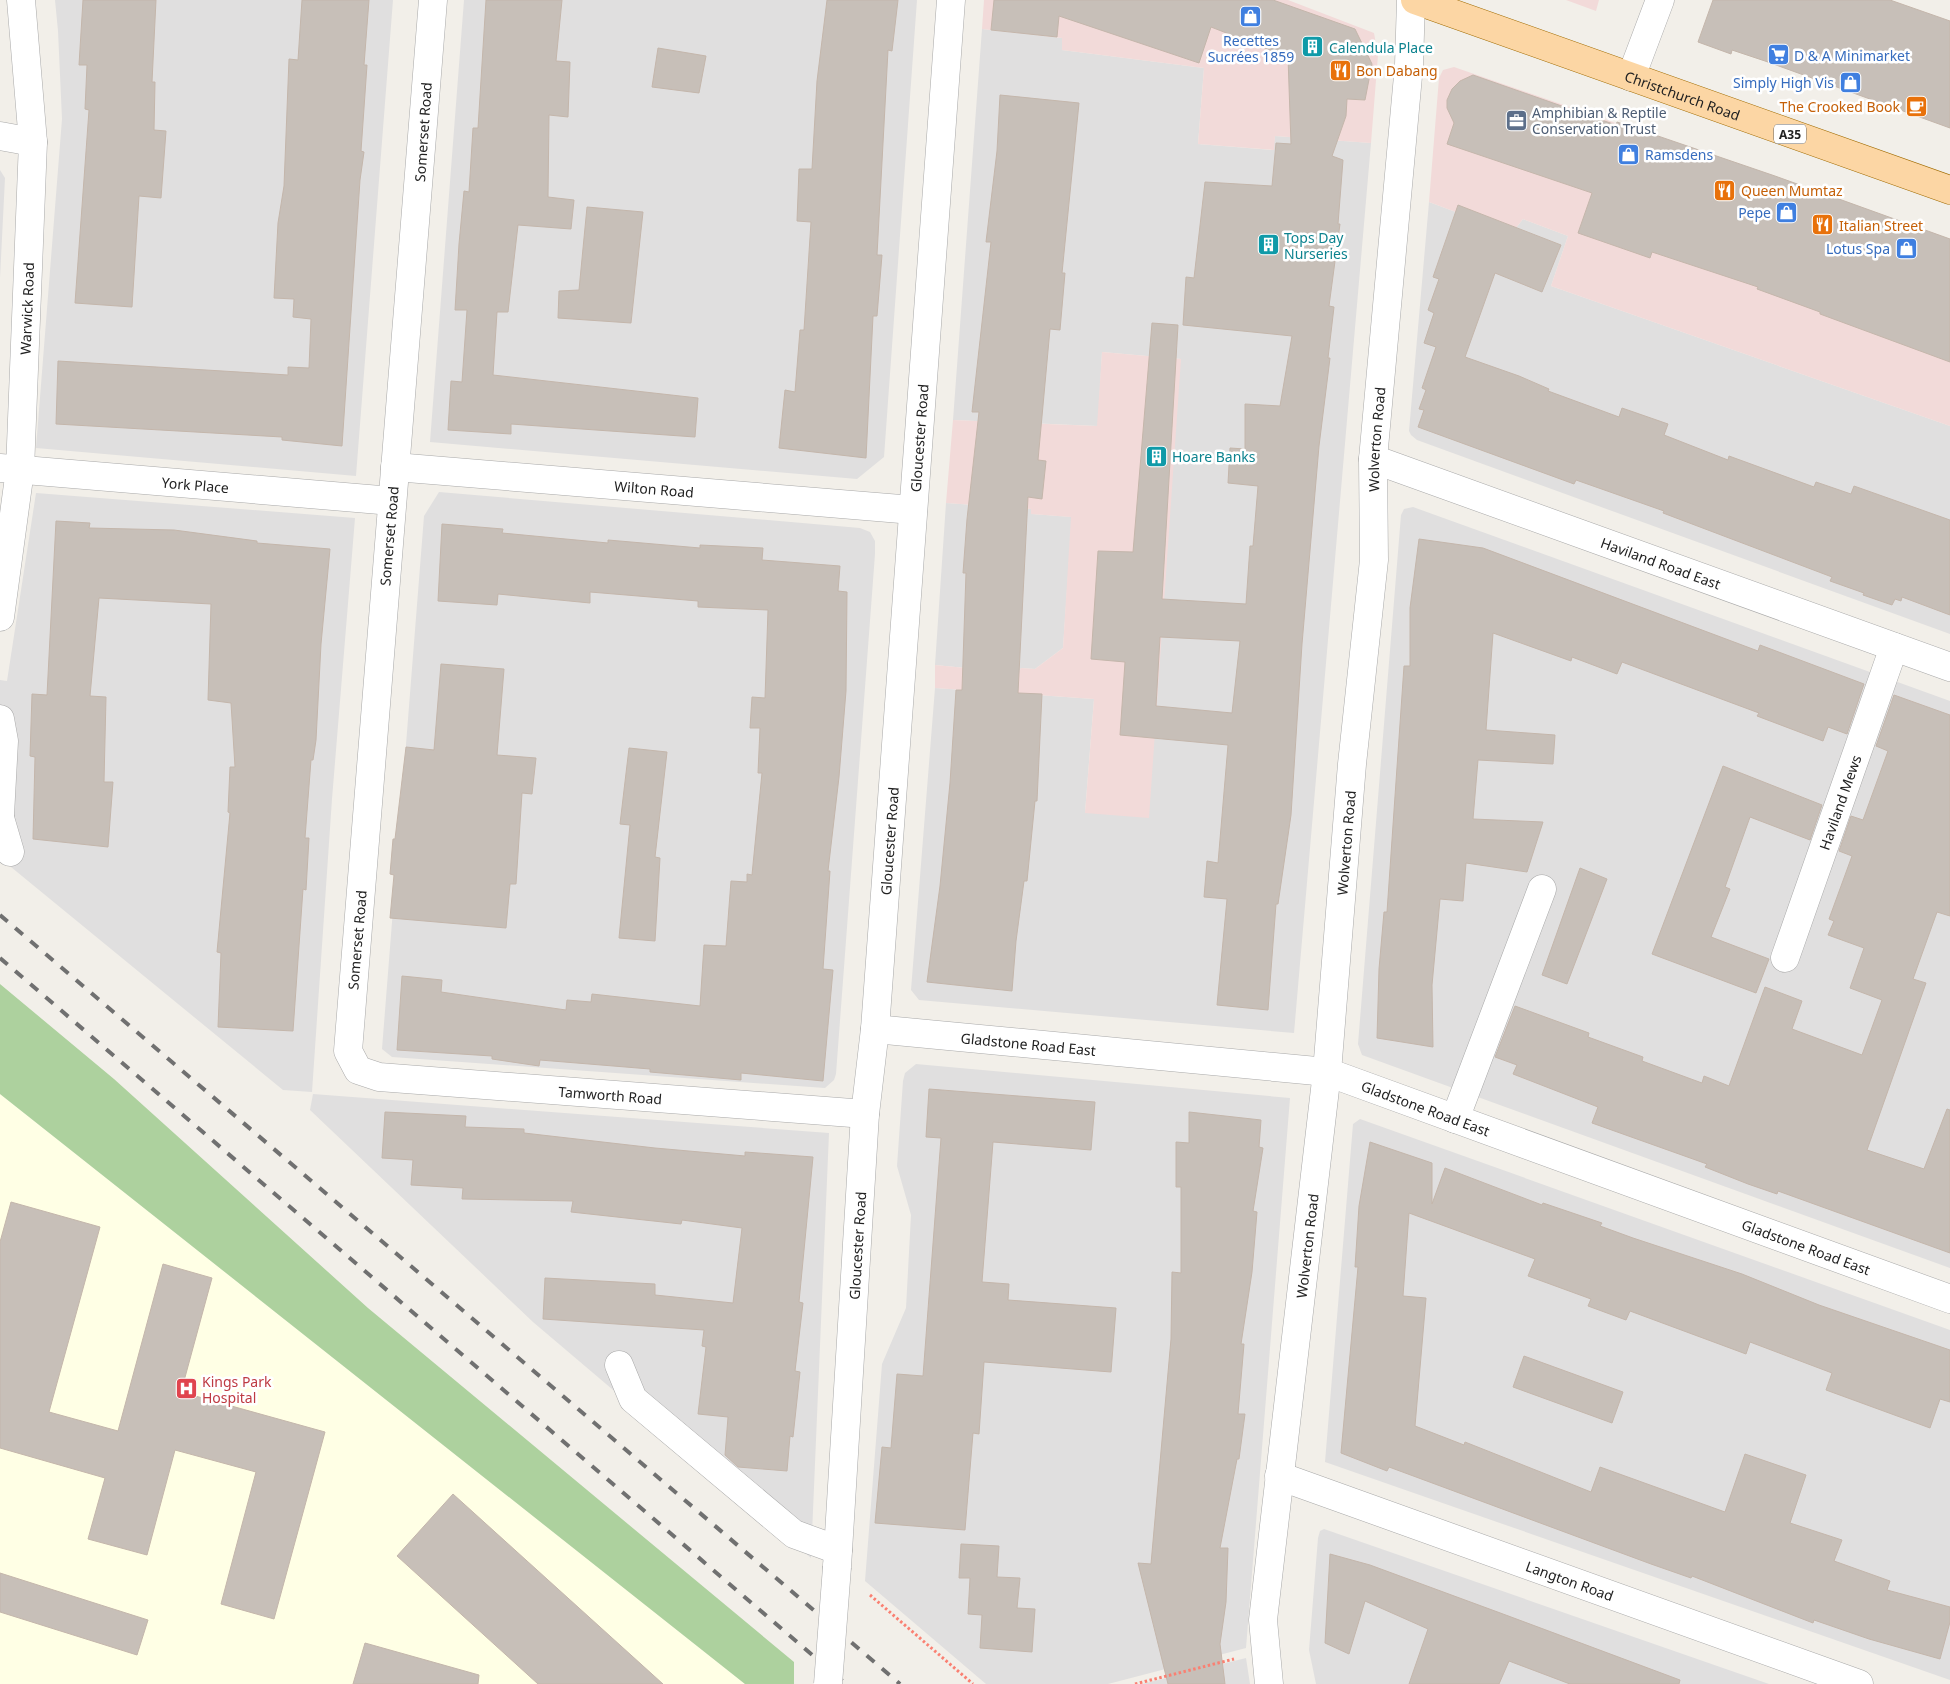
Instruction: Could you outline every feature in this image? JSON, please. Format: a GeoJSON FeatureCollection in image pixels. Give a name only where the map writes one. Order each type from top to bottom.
{"type":"FeatureCollection","features":[{"type":"Feature","properties":{"kind":"main road","name":"Christchurch Road"},"geometry":{"type":"LineString","coordinates":[[1413,0],[1950,190]]}},
{"type":"Feature","properties":{"kind":"street","name":"Warwick Road"},"geometry":{"type":"LineString","coordinates":[[0,616],[33,142],[21,0]]}},
{"type":"Feature","properties":{"kind":"street","name":"Somerset Road"},"geometry":{"type":"LineString","coordinates":[[358,1070],[348,1051],[433,0]]}},
{"type":"Feature","properties":{"kind":"street","name":"Gloucester Road"},"geometry":{"type":"LineString","coordinates":[[828,1684],[838,1558],[865,1114],[876,1029],[951,0]]}},
{"type":"Feature","properties":{"kind":"street","name":"Wolverton Road"},"geometry":{"type":"LineString","coordinates":[[1269,1684],[1263,1620],[1328,1072],[1352,764],[1374,560],[1373,459],[1413,0]]}},
{"type":"Feature","properties":{"kind":"street"},"geometry":{"type":"LineString","coordinates":[[1631,77],[1660,0]]}},
{"type":"Feature","properties":{"kind":"street"},"geometry":{"type":"LineString","coordinates":[[0,136],[33,142]]}},
{"type":"Feature","properties":{"kind":"street","name":"Haviland Road East"},"geometry":{"type":"LineString","coordinates":[[1373,459],[1950,667]]}},
{"type":"Feature","properties":{"kind":"street","name":"Wilton Road"},"geometry":{"type":"LineString","coordinates":[[395,467],[914,510]]}},
{"type":"Feature","properties":{"kind":"street","name":"York Place"},"geometry":{"type":"LineString","coordinates":[[10,469],[392,501]]}},
{"type":"Feature","properties":{"kind":"street","name":"Haviland Mews"},"geometry":{"type":"LineString","coordinates":[[1785,958],[1894,647]]}},
{"type":"Feature","properties":{"kind":"street"},"geometry":{"type":"LineString","coordinates":[[0,719],[4,741],[0,817],[10,852]]}},
{"type":"Feature","properties":{"kind":"street"},"geometry":{"type":"LineString","coordinates":[[1454,1119],[1542,889]]}},
{"type":"Feature","properties":{"kind":"street","name":"Gladstone Road East"},"geometry":{"type":"LineString","coordinates":[[876,1029],[1328,1072],[1950,1299]]}},
{"type":"Feature","properties":{"kind":"street","name":"Tamworth Road"},"geometry":{"type":"LineString","coordinates":[[358,1070],[379,1077],[865,1114]]}},
{"type":"Feature","properties":{"kind":"street"},"geometry":{"type":"LineString","coordinates":[[619,1365],[633,1399],[794,1534],[838,1558]]}},
{"type":"Feature","properties":{"kind":"street","name":"Langton Road"},"geometry":{"type":"LineString","coordinates":[[1279,1476],[1860,1684]]}},
{"type":"Feature","properties":{"kind":"path"},"geometry":{"type":"LineString","coordinates":[[838,1558],[973,1684]]}},
{"type":"Feature","properties":{"kind":"path"},"geometry":{"type":"LineString","coordinates":[[1135,1684],[1266,1651]]}},
{"type":"Feature","properties":{"kind":"shaded area"},"geometry":{"type":"Polygon","coordinates":[[[55,0],[393,0],[356,476],[36,448],[62,119],[55,0]]]}},
{"type":"Feature","properties":{"kind":"shaded area"},"geometry":{"type":"Polygon","coordinates":[[[464,0],[917,0],[884,457],[857,479],[430,442],[464,0]]]}},
{"type":"Feature","properties":{"kind":"shaded area"},"geometry":{"type":"Polygon","coordinates":[[[984,0],[1288,0],[1374,33],[1378,55],[1371,143],[1275,136],[1274,150],[1198,144],[1204,68],[1062,50],[1062,38],[982,29],[984,0]]]}},
{"type":"Feature","properties":{"kind":"shaded area"},"geometry":{"type":"Polygon","coordinates":[[[1566,0],[1599,0],[1596,11],[1566,0]]]}},
{"type":"Feature","properties":{"kind":"shaded area"},"geometry":{"type":"Polygon","coordinates":[[[982,29],[1062,38],[1062,50],[1204,68],[1198,144],[1273,150],[1275,136],[1371,143],[1294,1033],[919,1000],[911,990],[935,688],[1094,699],[1085,813],[1181,359],[1102,352],[1098,426],[953,420],[982,29]]]}},
{"type":"Feature","properties":{"kind":"shaded area"},"geometry":{"type":"Polygon","coordinates":[[[1454,67],[1950,239],[1950,426],[1551,286],[1568,236],[1523,219],[1512,233],[1429,202],[1439,78],[1443,70],[1454,67]]]}},
{"type":"Feature","properties":{"kind":"shaded area"},"geometry":{"type":"Polygon","coordinates":[[[0,170],[5,178],[0,278],[0,170]]]}},
{"type":"Feature","properties":{"kind":"shaded area"},"geometry":{"type":"Polygon","coordinates":[[[1429,202],[1512,233],[1523,219],[1568,236],[1551,286],[1950,426],[1950,634],[1417,440],[1409,431],[1429,202]]]}},
{"type":"Feature","properties":{"kind":"shaded area"},"geometry":{"type":"Polygon","coordinates":[[[1102,352],[1181,359],[1149,818],[1085,813],[1094,699],[935,688],[935,665],[1018,673],[1021,668],[1035,669],[1063,648],[1071,517],[1031,514],[1031,509],[946,503],[953,420],[1097,426],[1102,352]]]}},
{"type":"Feature","properties":{"kind":"shaded area"},"geometry":{"type":"Polygon","coordinates":[[[439,492],[860,528],[870,532],[875,541],[875,554],[836,1074],[834,1080],[825,1088],[392,1057],[382,1049],[424,516],[439,492]]]}},
{"type":"Feature","properties":{"kind":"shaded area"},"geometry":{"type":"Polygon","coordinates":[[[36,493],[355,518],[332,799],[312,1092],[283,1090],[0,858],[0,680],[7,681],[36,493]]]}},
{"type":"Feature","properties":{"kind":"shaded area"},"geometry":{"type":"Polygon","coordinates":[[[946,503],[1031,509],[1032,514],[1072,517],[1063,648],[1035,669],[1021,668],[1018,673],[935,665],[946,503]]]}},
{"type":"Feature","properties":{"kind":"shaded area"},"geometry":{"type":"Polygon","coordinates":[[[1413,507],[1950,701],[1950,1268],[1362,1055],[1358,1044],[1401,515],[1404,509],[1413,507]]]}},
{"type":"Feature","properties":{"kind":"shaded area"},"geometry":{"type":"Polygon","coordinates":[[[916,1064],[1290,1098],[1246,1648],[1108,1684],[986,1684],[865,1581],[882,1364],[906,1308],[911,1215],[897,1166],[903,1081],[905,1073],[916,1064]]]}},
{"type":"Feature","properties":{"kind":"shaded area","name":"Kings Park Hospital"},"geometry":{"type":"Polygon","coordinates":[[[0,1094],[745,1684],[0,1684],[0,1094]]]}},
{"type":"Feature","properties":{"kind":"shaded area"},"geometry":{"type":"Polygon","coordinates":[[[313,1094],[829,1133],[811,1558],[533,1322],[310,1110],[313,1094]]]}},
{"type":"Feature","properties":{"kind":"shaded area"},"geometry":{"type":"Polygon","coordinates":[[[1360,1119],[1950,1330],[1950,1680],[1325,1462],[1353,1124],[1360,1119]]]}},
{"type":"Feature","properties":{"kind":"shaded area"},"geometry":{"type":"Polygon","coordinates":[[[1324,1529],[1769,1684],[1316,1684],[1309,1650],[1318,1538],[1320,1531],[1324,1529]]]}},
{"type":"Feature","properties":{"kind":"shaded area"},"geometry":{"type":"Polygon","coordinates":[[[1246,1658],[1250,1684],[1142,1684],[1246,1658]]]}},
{"type":"Feature","properties":{"kind":"green space"},"geometry":{"type":"Polygon","coordinates":[[[0,984],[114,1079],[368,1308],[794,1662],[794,1684],[745,1684],[0,1094],[0,984]]]}},
{"type":"Feature","properties":{"kind":"building"},"geometry":{"type":"Polygon","coordinates":[[[83,0],[156,0],[152,82],[155,82],[154,130],[166,131],[161,198],[139,196],[132,307],[75,303],[89,110],[85,109],[87,65],[79,65],[83,0]]]}},
{"type":"Feature","properties":{"kind":"building"},"geometry":{"type":"Polygon","coordinates":[[[302,0],[369,0],[364,65],[367,65],[361,151],[364,152],[360,180],[342,446],[282,440],[282,437],[56,424],[58,361],[288,375],[288,367],[309,368],[311,319],[293,317],[294,299],[274,298],[278,223],[284,186],[289,59],[298,60],[302,0]]]}},
{"type":"Feature","properties":{"kind":"building"},"geometry":{"type":"Polygon","coordinates":[[[486,0],[562,0],[556,61],[570,62],[568,117],[549,115],[548,197],[574,200],[571,229],[518,225],[508,312],[497,312],[493,375],[698,398],[695,437],[511,424],[511,434],[448,430],[451,381],[462,382],[467,310],[455,310],[459,244],[464,191],[469,192],[473,128],[478,128],[486,0]]]}},
{"type":"Feature","properties":{"kind":"building"},"geometry":{"type":"Polygon","coordinates":[[[827,0],[898,0],[892,51],[888,50],[877,255],[882,255],[877,316],[873,316],[866,458],[779,448],[785,390],[795,392],[800,330],[804,330],[811,222],[797,221],[799,169],[812,169],[817,81],[827,0]]]}},
{"type":"Feature","properties":{"kind":"building"},"geometry":{"type":"Polygon","coordinates":[[[994,0],[1273,0],[1355,29],[1372,64],[1365,100],[1347,99],[1346,116],[1332,156],[1343,160],[1338,224],[1340,224],[1329,306],[1334,307],[1319,446],[1302,644],[1291,815],[1278,904],[1276,904],[1268,1010],[1217,1005],[1227,899],[1204,897],[1207,861],[1218,863],[1228,745],[1120,735],[1125,662],[1091,659],[1098,551],[1133,552],[1152,323],[1178,325],[1162,599],[1246,604],[1250,546],[1253,546],[1258,486],[1228,483],[1230,448],[1245,449],[1245,404],[1280,406],[1292,336],[1183,325],[1186,277],[1194,278],[1205,182],[1272,186],[1276,143],[1291,144],[1288,57],[1211,27],[1199,63],[1059,16],[1057,37],[991,30],[994,0]],[[1160,637],[1156,706],[1232,713],[1240,641],[1160,637]]]}},
{"type":"Feature","properties":{"kind":"building"},"geometry":{"type":"Polygon","coordinates":[[[1713,0],[1890,0],[1950,21],[1950,128],[1765,61],[1732,50],[1731,54],[1698,42],[1713,0]]]}},
{"type":"Feature","properties":{"kind":"building"},"geometry":{"type":"Polygon","coordinates":[[[658,48],[706,56],[699,93],[652,87],[658,48]]]}},
{"type":"Feature","properties":{"kind":"building"},"geometry":{"type":"Polygon","coordinates":[[[1473,75],[1616,125],[1617,122],[1775,176],[1950,239],[1950,362],[1820,314],[1820,312],[1757,289],[1758,287],[1652,252],[1650,258],[1578,233],[1592,193],[1447,144],[1454,123],[1447,108],[1447,100],[1452,89],[1460,81],[1473,75]]]}},
{"type":"Feature","properties":{"kind":"building"},"geometry":{"type":"Polygon","coordinates":[[[1000,95],[1079,103],[1062,273],[1065,273],[1060,330],[1050,329],[1038,460],[1046,461],[1042,499],[1028,497],[1018,693],[1042,694],[1037,801],[1035,801],[1027,881],[1024,881],[1016,941],[1012,991],[927,982],[940,886],[950,783],[956,690],[962,690],[966,573],[963,573],[979,412],[972,412],[991,242],[986,242],[997,151],[1000,95]]]}},
{"type":"Feature","properties":{"kind":"building"},"geometry":{"type":"Polygon","coordinates":[[[1458,205],[1561,245],[1542,292],[1495,273],[1465,357],[1519,376],[1549,389],[1548,391],[1619,417],[1622,408],[1668,424],[1664,435],[1728,460],[1729,456],[1814,487],[1816,482],[1851,494],[1854,486],[1950,520],[1950,615],[1902,597],[1901,601],[1895,599],[1892,605],[1863,595],[1864,593],[1830,581],[1832,577],[1663,513],[1664,511],[1576,480],[1574,484],[1418,427],[1424,410],[1419,409],[1426,390],[1422,388],[1436,347],[1424,343],[1434,313],[1428,310],[1439,279],[1433,277],[1458,205]]]}},
{"type":"Feature","properties":{"kind":"building"},"geometry":{"type":"Polygon","coordinates":[[[587,207],[643,212],[631,323],[558,318],[559,291],[579,290],[587,207]]]}},
{"type":"Feature","properties":{"kind":"building"},"geometry":{"type":"Polygon","coordinates":[[[56,521],[90,523],[89,528],[174,530],[257,541],[257,543],[330,549],[321,644],[316,740],[313,760],[311,760],[305,838],[309,838],[306,890],[303,889],[293,1031],[218,1027],[221,953],[217,952],[230,813],[228,812],[230,767],[235,767],[231,703],[208,700],[211,604],[99,598],[90,696],[106,697],[104,782],[113,782],[108,847],[33,839],[35,757],[30,756],[32,694],[47,695],[56,521]]]}},
{"type":"Feature","properties":{"kind":"building"},"geometry":{"type":"Polygon","coordinates":[[[442,524],[503,529],[502,533],[608,543],[608,540],[700,548],[700,545],[763,548],[762,560],[840,566],[838,591],[847,592],[846,691],[839,777],[828,871],[830,871],[823,969],[833,970],[823,1081],[741,1073],[741,1080],[650,1072],[650,1069],[540,1060],[539,1066],[492,1059],[492,1056],[397,1050],[402,976],[442,980],[441,992],[566,1010],[567,1000],[591,1002],[592,994],[700,1006],[704,945],[726,946],[731,881],[747,882],[747,874],[752,875],[762,773],[758,773],[760,728],[750,728],[752,697],[765,698],[768,610],[698,607],[698,601],[590,592],[590,603],[498,594],[497,605],[438,601],[442,524]]]}},
{"type":"Feature","properties":{"kind":"building"},"geometry":{"type":"Polygon","coordinates":[[[1419,539],[1483,548],[1758,651],[1760,645],[1864,684],[1847,734],[1828,727],[1823,741],[1757,716],[1759,713],[1622,662],[1617,674],[1572,657],[1571,661],[1493,633],[1486,730],[1555,735],[1553,764],[1478,760],[1473,819],[1543,822],[1527,872],[1466,863],[1463,901],[1440,899],[1432,985],[1433,1047],[1377,1038],[1379,969],[1384,912],[1387,912],[1404,666],[1410,666],[1410,608],[1419,539]]]}},
{"type":"Feature","properties":{"kind":"building"},"geometry":{"type":"Polygon","coordinates":[[[441,664],[504,669],[497,755],[536,758],[532,794],[522,793],[516,884],[510,884],[506,928],[390,918],[394,875],[390,874],[393,839],[395,839],[406,747],[434,750],[441,664]]]}},
{"type":"Feature","properties":{"kind":"building"},"geometry":{"type":"Polygon","coordinates":[[[1894,695],[1950,715],[1950,916],[1937,912],[1913,979],[1926,983],[1867,1150],[1924,1169],[1947,1109],[1950,1110],[1950,1253],[1778,1191],[1777,1194],[1748,1184],[1705,1167],[1707,1164],[1592,1123],[1598,1107],[1513,1074],[1517,1065],[1495,1057],[1515,1006],[1589,1033],[1588,1037],[1643,1057],[1642,1061],[1702,1083],[1704,1076],[1729,1086],[1765,987],[1802,1001],[1792,1029],[1862,1055],[1882,1000],[1850,988],[1864,948],[1828,935],[1834,921],[1829,919],[1852,856],[1839,851],[1851,816],[1863,820],[1888,751],[1876,746],[1894,695]]]}},
{"type":"Feature","properties":{"kind":"building"},"geometry":{"type":"Polygon","coordinates":[[[629,748],[667,752],[655,857],[660,858],[655,941],[619,938],[630,825],[620,824],[629,748]]]}},
{"type":"Feature","properties":{"kind":"building"},"geometry":{"type":"Polygon","coordinates":[[[1723,766],[1822,805],[1810,840],[1750,817],[1725,887],[1730,889],[1711,937],[1769,959],[1756,993],[1652,954],[1723,766]]]}},
{"type":"Feature","properties":{"kind":"building"},"geometry":{"type":"Polygon","coordinates":[[[1580,868],[1607,879],[1567,984],[1542,975],[1580,868]]]}},
{"type":"Feature","properties":{"kind":"building"},"geometry":{"type":"Polygon","coordinates":[[[929,1089],[1095,1102],[1091,1150],[993,1142],[982,1282],[1009,1284],[1008,1300],[1116,1308],[1111,1372],[984,1362],[979,1434],[973,1433],[965,1530],[875,1523],[882,1447],[891,1448],[897,1374],[923,1376],[941,1138],[926,1137],[929,1089]]]}},
{"type":"Feature","properties":{"kind":"building"},"geometry":{"type":"Polygon","coordinates":[[[385,1112],[466,1116],[465,1127],[524,1129],[524,1133],[655,1148],[745,1156],[745,1152],[813,1157],[799,1302],[803,1303],[795,1371],[800,1372],[793,1437],[790,1436],[787,1471],[738,1467],[725,1455],[728,1417],[698,1414],[706,1347],[702,1346],[704,1330],[543,1319],[545,1278],[655,1284],[655,1295],[733,1303],[742,1228],[682,1220],[681,1224],[571,1212],[573,1201],[462,1199],[463,1188],[411,1185],[413,1160],[382,1158],[385,1112]]]}},
{"type":"Feature","properties":{"kind":"building"},"geometry":{"type":"Polygon","coordinates":[[[1189,1112],[1261,1120],[1259,1147],[1263,1148],[1253,1211],[1257,1212],[1252,1272],[1241,1344],[1244,1344],[1238,1414],[1245,1414],[1239,1459],[1237,1459],[1220,1548],[1228,1548],[1226,1602],[1220,1644],[1225,1684],[1168,1684],[1138,1563],[1151,1564],[1171,1339],[1172,1272],[1181,1273],[1181,1187],[1176,1187],[1176,1142],[1189,1143],[1189,1112]]]}},
{"type":"Feature","properties":{"kind":"building"},"geometry":{"type":"Polygon","coordinates":[[[1370,1142],[1432,1163],[1432,1204],[1445,1168],[1542,1205],[1543,1203],[1602,1223],[1600,1226],[1633,1238],[1742,1274],[1819,1305],[1950,1350],[1950,1402],[1940,1399],[1930,1428],[1826,1390],[1832,1373],[1750,1342],[1746,1354],[1630,1311],[1626,1320],[1588,1306],[1591,1299],[1528,1276],[1535,1259],[1409,1213],[1403,1296],[1426,1298],[1415,1426],[1464,1445],[1465,1442],[1591,1492],[1600,1467],[1725,1512],[1745,1454],[1806,1475],[1790,1523],[1842,1540],[1834,1561],[1890,1581],[1887,1590],[1950,1607],[1950,1622],[1940,1659],[1869,1639],[1814,1620],[1813,1623],[1692,1576],[1691,1578],[1651,1564],[1389,1467],[1387,1471],[1341,1453],[1358,1267],[1355,1267],[1359,1206],[1370,1142]]]}},
{"type":"Feature","properties":{"kind":"building"},"geometry":{"type":"Polygon","coordinates":[[[11,1202],[100,1227],[49,1412],[118,1431],[163,1264],[212,1278],[181,1392],[325,1432],[274,1619],[221,1604],[256,1472],[175,1450],[147,1555],[88,1539],[105,1478],[0,1448],[0,1242],[11,1202]]]}},
{"type":"Feature","properties":{"kind":"building"},"geometry":{"type":"Polygon","coordinates":[[[1524,1356],[1623,1392],[1612,1423],[1513,1387],[1524,1356]]]}},
{"type":"Feature","properties":{"kind":"building"},"geometry":{"type":"Polygon","coordinates":[[[453,1494],[663,1684],[538,1684],[397,1556],[453,1494]]]}},
{"type":"Feature","properties":{"kind":"building"},"geometry":{"type":"Polygon","coordinates":[[[961,1544],[999,1546],[997,1577],[1020,1578],[1017,1608],[1035,1609],[1032,1652],[980,1648],[982,1615],[968,1614],[970,1578],[959,1578],[961,1544]]]}},
{"type":"Feature","properties":{"kind":"building"},"geometry":{"type":"Polygon","coordinates":[[[1330,1554],[1370,1565],[1503,1614],[1680,1680],[1679,1684],[1570,1684],[1509,1661],[1499,1684],[1409,1684],[1428,1629],[1365,1601],[1349,1654],[1325,1643],[1330,1554]]]}},
{"type":"Feature","properties":{"kind":"building"},"geometry":{"type":"Polygon","coordinates":[[[0,1573],[148,1620],[137,1655],[0,1612],[0,1573]]]}},
{"type":"Feature","properties":{"kind":"building"},"geometry":{"type":"Polygon","coordinates":[[[365,1643],[479,1675],[478,1684],[353,1684],[365,1643]]]}},
{"type":"Feature","properties":{"kind":"railway"},"geometry":{"type":"LineString","coordinates":[[0,915],[900,1684]]}},
{"type":"Feature","properties":{"kind":"railway"},"geometry":{"type":"LineString","coordinates":[[0,958],[846,1684]]}},
{"type":"Feature","properties":{"kind":"place","name":"Recettes Sucrées 1859"},"geometry":{"type":"Point","coordinates":[1251,17]}},
{"type":"Feature","properties":{"kind":"place","name":"Calendula Place"},"geometry":{"type":"Point","coordinates":[1313,47]}},
{"type":"Feature","properties":{"kind":"place","name":"D & A Minimarket"},"geometry":{"type":"Point","coordinates":[1778,55]}},
{"type":"Feature","properties":{"kind":"place","name":"Bon Dabang"},"geometry":{"type":"Point","coordinates":[1340,70]}},
{"type":"Feature","properties":{"kind":"place","name":"Simply High Vis"},"geometry":{"type":"Point","coordinates":[1850,82]}},
{"type":"Feature","properties":{"kind":"place","name":"The Crooked Book"},"geometry":{"type":"Point","coordinates":[1916,106]}},
{"type":"Feature","properties":{"kind":"place","name":"Amphibian & Reptile Conservation Trust"},"geometry":{"type":"Point","coordinates":[1516,120]}},
{"type":"Feature","properties":{"kind":"place","name":"Ramsdens"},"geometry":{"type":"Point","coordinates":[1629,154]}},
{"type":"Feature","properties":{"kind":"place","name":"Queen Mumtaz"},"geometry":{"type":"Point","coordinates":[1725,190]}},
{"type":"Feature","properties":{"kind":"place","name":"Pepe"},"geometry":{"type":"Point","coordinates":[1787,212]}},
{"type":"Feature","properties":{"kind":"place","name":"Italian Street"},"geometry":{"type":"Point","coordinates":[1823,225]}},
{"type":"Feature","properties":{"kind":"place","name":"Tops Day Nurseries"},"geometry":{"type":"Point","coordinates":[1268,245]}},
{"type":"Feature","properties":{"kind":"place","name":"Lotus Spa"},"geometry":{"type":"Point","coordinates":[1906,248]}},
{"type":"Feature","properties":{"kind":"place","name":"Hoare Banks"},"geometry":{"type":"Point","coordinates":[1156,456]}},
{"type":"Feature","properties":{"kind":"place","name":"Kings Park Hospital"},"geometry":{"type":"Point","coordinates":[186,1389]}}]}
